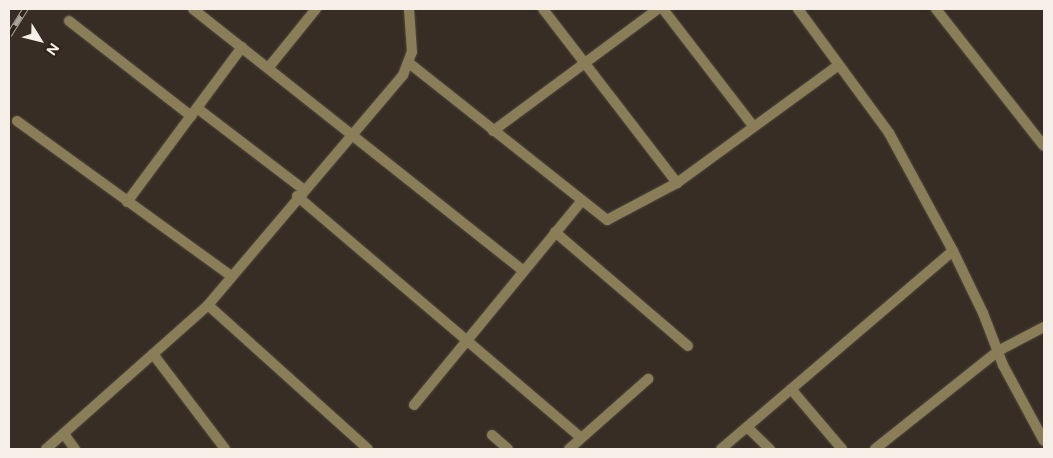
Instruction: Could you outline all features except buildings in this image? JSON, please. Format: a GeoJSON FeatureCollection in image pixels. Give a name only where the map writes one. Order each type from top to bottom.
{"type":"FeatureCollection","features":[{"type":"Feature","properties":{"kind":"street"},"geometry":{"type":"LineString","coordinates":[[193,9],[269,67],[523,271]]}},
{"type":"Feature","properties":{"kind":"street"},"geometry":{"type":"LineString","coordinates":[[269,67],[316,9]]}},
{"type":"Feature","properties":{"kind":"street"},"geometry":{"type":"LineString","coordinates":[[543,9],[677,183]]}},
{"type":"Feature","properties":{"kind":"street"},"geometry":{"type":"LineString","coordinates":[[493,132],[658,9]]}},
{"type":"Feature","properties":{"kind":"street"},"geometry":{"type":"LineString","coordinates":[[663,9],[753,126]]}},
{"type":"Feature","properties":{"kind":"street"},"geometry":{"type":"LineString","coordinates":[[798,9],[889,133],[953,251],[998,351],[1044,441]]}},
{"type":"Feature","properties":{"kind":"street"},"geometry":{"type":"LineString","coordinates":[[936,9],[1044,146]]}},
{"type":"Feature","properties":{"kind":"street"},"geometry":{"type":"LineString","coordinates":[[46,449],[208,305],[409,63],[412,52],[407,10]]}},
{"type":"Feature","properties":{"kind":"street"},"geometry":{"type":"LineString","coordinates":[[69,21],[300,192],[581,438]]}},
{"type":"Feature","properties":{"kind":"street"},"geometry":{"type":"LineString","coordinates":[[127,202],[242,47]]}},
{"type":"Feature","properties":{"kind":"street"},"geometry":{"type":"LineString","coordinates":[[409,63],[581,202],[607,220],[677,183],[839,65]]}},
{"type":"Feature","properties":{"kind":"street"},"geometry":{"type":"LineString","coordinates":[[17,121],[231,276]]}},
{"type":"Feature","properties":{"kind":"street"},"geometry":{"type":"LineString","coordinates":[[414,405],[581,202]]}},
{"type":"Feature","properties":{"kind":"street"},"geometry":{"type":"LineString","coordinates":[[555,232],[688,346]]}},
{"type":"Feature","properties":{"kind":"street"},"geometry":{"type":"LineString","coordinates":[[721,449],[953,251]]}},
{"type":"Feature","properties":{"kind":"street"},"geometry":{"type":"LineString","coordinates":[[208,305],[368,449]]}},
{"type":"Feature","properties":{"kind":"street"},"geometry":{"type":"LineString","coordinates":[[875,449],[998,351],[1044,327]]}},
{"type":"Feature","properties":{"kind":"street"},"geometry":{"type":"LineString","coordinates":[[153,354],[225,449]]}},
{"type":"Feature","properties":{"kind":"street"},"geometry":{"type":"LineString","coordinates":[[569,449],[648,379]]}},
{"type":"Feature","properties":{"kind":"street"},"geometry":{"type":"LineString","coordinates":[[791,389],[842,449]]}},
{"type":"Feature","properties":{"kind":"street"},"geometry":{"type":"LineString","coordinates":[[747,426],[770,449]]}},
{"type":"Feature","properties":{"kind":"street"},"geometry":{"type":"LineString","coordinates":[[64,434],[75,449]]}},
{"type":"Feature","properties":{"kind":"street"},"geometry":{"type":"LineString","coordinates":[[492,435],[508,449]]}},
{"type":"Feature","properties":{"kind":"railway"},"geometry":{"type":"LineString","coordinates":[[9,35],[25,9]]}}]}
